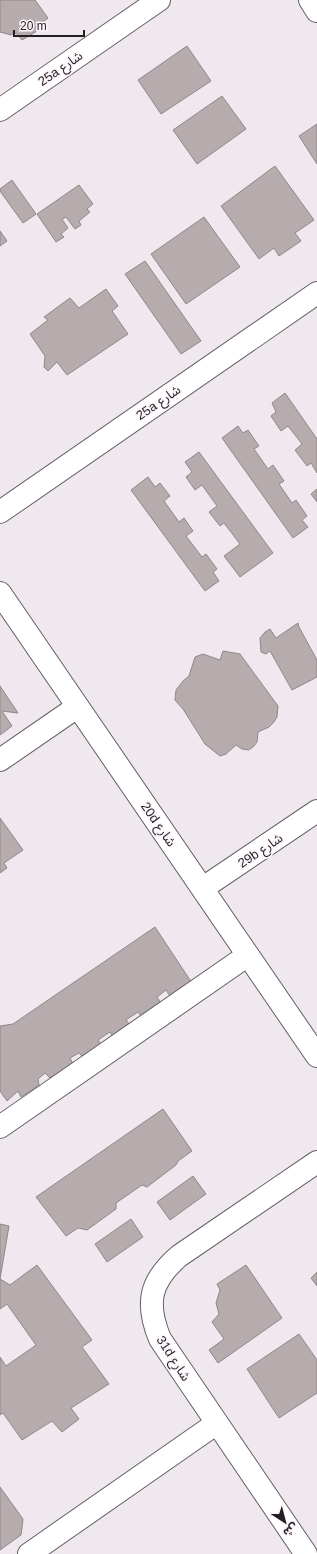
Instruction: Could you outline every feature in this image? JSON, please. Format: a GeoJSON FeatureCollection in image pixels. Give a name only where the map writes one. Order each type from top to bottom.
{"type":"FeatureCollection","features":[{"type":"Feature","properties":{"kind":"street","name":"25a شارع"},"geometry":{"type":"LineString","coordinates":[[0,110],[160,0]]}},
{"type":"Feature","properties":{"kind":"street"},"geometry":{"type":"LineString","coordinates":[[310,0],[317,10]]}},
{"type":"Feature","properties":{"kind":"street","name":"25a شارع"},"geometry":{"type":"LineString","coordinates":[[0,512],[317,293]]}},
{"type":"Feature","properties":{"kind":"street","name":"20d شارع"},"geometry":{"type":"LineString","coordinates":[[0,592],[77,707],[203,888],[317,1056]]}},
{"type":"Feature","properties":{"kind":"street"},"geometry":{"type":"LineString","coordinates":[[0,760],[77,707]]}},
{"type":"Feature","properties":{"kind":"street","name":"29b شارع"},"geometry":{"type":"LineString","coordinates":[[203,888],[317,811]]}},
{"type":"Feature","properties":{"kind":"street"},"geometry":{"type":"LineString","coordinates":[[0,1127],[248,955]]}},
{"type":"Feature","properties":{"kind":"street","name":"31d شارع"},"geometry":{"type":"LineString","coordinates":[[306,1554],[160,1339],[154,1324],[151,1309],[153,1293],[158,1279],[168,1266],[179,1256],[317,1162]]}},
{"type":"Feature","properties":{"kind":"street"},"geometry":{"type":"LineString","coordinates":[[29,1554],[217,1423]]}},
{"type":"Feature","properties":{"kind":"building"},"geometry":{"type":"Polygon","coordinates":[[[0,0],[35,0],[48,18],[42,23],[37,31],[22,40],[16,33],[11,35],[0,32],[0,0]]]}},
{"type":"Feature","properties":{"kind":"building"},"geometry":{"type":"Polygon","coordinates":[[[187,46],[211,81],[161,114],[138,80],[187,46]]]}},
{"type":"Feature","properties":{"kind":"building"},"geometry":{"type":"Polygon","coordinates":[[[222,96],[246,129],[197,164],[173,130],[222,96]]]}},
{"type":"Feature","properties":{"kind":"building"},"geometry":{"type":"Polygon","coordinates":[[[317,124],[317,164],[299,136],[317,124]]]}},
{"type":"Feature","properties":{"kind":"building"},"geometry":{"type":"Polygon","coordinates":[[[275,166],[314,220],[295,233],[301,241],[279,256],[274,248],[259,259],[221,206],[275,166]]]}},
{"type":"Feature","properties":{"kind":"building"},"geometry":{"type":"Polygon","coordinates":[[[12,180],[36,214],[23,223],[0,191],[0,189],[12,180]]]}},
{"type":"Feature","properties":{"kind":"building"},"geometry":{"type":"Polygon","coordinates":[[[79,185],[93,204],[87,209],[90,212],[79,221],[81,225],[75,229],[66,217],[62,219],[68,228],[61,234],[64,237],[56,242],[37,214],[79,185]]]}},
{"type":"Feature","properties":{"kind":"building"},"geometry":{"type":"Polygon","coordinates":[[[204,217],[240,267],[186,304],[151,254],[204,217]]]}},
{"type":"Feature","properties":{"kind":"building"},"geometry":{"type":"Polygon","coordinates":[[[0,231],[7,241],[0,246],[0,231]]]}},
{"type":"Feature","properties":{"kind":"building"},"geometry":{"type":"Polygon","coordinates":[[[145,261],[201,341],[181,354],[125,274],[145,261]]]}},
{"type":"Feature","properties":{"kind":"building"},"geometry":{"type":"Polygon","coordinates":[[[106,289],[118,306],[112,311],[128,334],[67,375],[57,362],[48,371],[44,367],[45,356],[30,334],[48,320],[44,317],[70,298],[79,308],[106,289]]]}},
{"type":"Feature","properties":{"kind":"building"},"geometry":{"type":"Polygon","coordinates":[[[285,393],[317,439],[317,473],[311,463],[307,466],[295,450],[302,444],[288,426],[281,431],[271,416],[276,412],[272,403],[285,393]]]}},
{"type":"Feature","properties":{"kind":"building"},"geometry":{"type":"Polygon","coordinates":[[[238,426],[243,433],[248,430],[259,446],[254,449],[268,469],[273,465],[284,481],[279,484],[292,503],[296,500],[307,516],[302,520],[308,527],[293,538],[222,438],[238,426]]]}},
{"type":"Feature","properties":{"kind":"building"},"geometry":{"type":"Polygon","coordinates":[[[199,452],[273,553],[240,577],[224,556],[240,544],[224,523],[220,526],[209,512],[217,506],[202,485],[195,490],[186,477],[192,472],[185,462],[199,452]]]}},
{"type":"Feature","properties":{"kind":"building"},"geometry":{"type":"Polygon","coordinates":[[[148,477],[155,487],[160,483],[170,496],[164,501],[179,522],[184,518],[193,531],[186,536],[202,557],[206,554],[217,569],[213,572],[219,581],[205,591],[131,490],[148,477]]]}},
{"type":"Feature","properties":{"kind":"building"},"geometry":{"type":"Polygon","coordinates":[[[317,489],[317,502],[311,494],[317,489]]]}},
{"type":"Feature","properties":{"kind":"building"},"geometry":{"type":"Polygon","coordinates":[[[298,623],[317,660],[317,677],[292,690],[270,651],[266,654],[261,652],[260,638],[270,629],[276,638],[298,623]]]}},
{"type":"Feature","properties":{"kind":"building"},"geometry":{"type":"Polygon","coordinates":[[[223,651],[240,654],[278,706],[277,717],[274,722],[269,727],[258,732],[257,742],[254,746],[249,750],[242,749],[236,745],[226,754],[220,756],[205,744],[183,709],[175,700],[176,690],[189,676],[195,657],[203,654],[220,660],[223,651]]]}},
{"type":"Feature","properties":{"kind":"building"},"geometry":{"type":"Polygon","coordinates":[[[0,686],[18,713],[2,711],[12,726],[0,735],[0,686]]]}},
{"type":"Feature","properties":{"kind":"building"},"geometry":{"type":"Polygon","coordinates":[[[0,818],[23,850],[4,863],[7,868],[0,873],[0,818]]]}},
{"type":"Feature","properties":{"kind":"building"},"geometry":{"type":"Polygon","coordinates":[[[155,927],[192,983],[170,996],[166,990],[157,997],[161,1003],[141,1016],[138,1012],[126,1020],[130,1025],[113,1037],[110,1032],[98,1040],[101,1044],[82,1056],[79,1053],[70,1058],[73,1064],[50,1078],[45,1073],[38,1079],[39,1085],[21,1097],[18,1091],[7,1101],[0,1091],[0,1026],[13,1024],[155,927]]]}},
{"type":"Feature","properties":{"kind":"building"},"geometry":{"type":"Polygon","coordinates":[[[163,1109],[192,1151],[147,1187],[142,1185],[116,1203],[116,1209],[87,1230],[78,1228],[66,1236],[36,1197],[163,1109]]]}},
{"type":"Feature","properties":{"kind":"building"},"geometry":{"type":"Polygon","coordinates":[[[193,1176],[206,1194],[170,1220],[157,1202],[193,1176]]]}},
{"type":"Feature","properties":{"kind":"building"},"geometry":{"type":"Polygon","coordinates":[[[131,1219],[143,1237],[107,1262],[95,1244],[131,1219]]]}},
{"type":"Feature","properties":{"kind":"building"},"geometry":{"type":"Polygon","coordinates":[[[0,1224],[9,1226],[0,1279],[0,1224]]]}},
{"type":"Feature","properties":{"kind":"building"},"geometry":{"type":"Polygon","coordinates":[[[37,1265],[92,1340],[82,1347],[109,1384],[71,1408],[79,1419],[62,1432],[52,1421],[22,1440],[3,1413],[0,1415],[0,1357],[6,1366],[36,1345],[7,1304],[0,1309],[0,1279],[10,1285],[37,1265]]]}},
{"type":"Feature","properties":{"kind":"building"},"geometry":{"type":"Polygon","coordinates":[[[246,1265],[282,1318],[218,1363],[209,1350],[224,1339],[212,1322],[219,1314],[216,1303],[220,1290],[217,1284],[246,1265]]]}},
{"type":"Feature","properties":{"kind":"building"},"geometry":{"type":"Polygon","coordinates":[[[317,1272],[317,1286],[311,1278],[317,1272]]]}},
{"type":"Feature","properties":{"kind":"building"},"geometry":{"type":"Polygon","coordinates":[[[299,1334],[317,1360],[317,1393],[279,1418],[247,1369],[299,1334]]]}},
{"type":"Feature","properties":{"kind":"building"},"geometry":{"type":"Polygon","coordinates":[[[0,1487],[23,1519],[21,1535],[0,1550],[0,1487]]]}}]}
